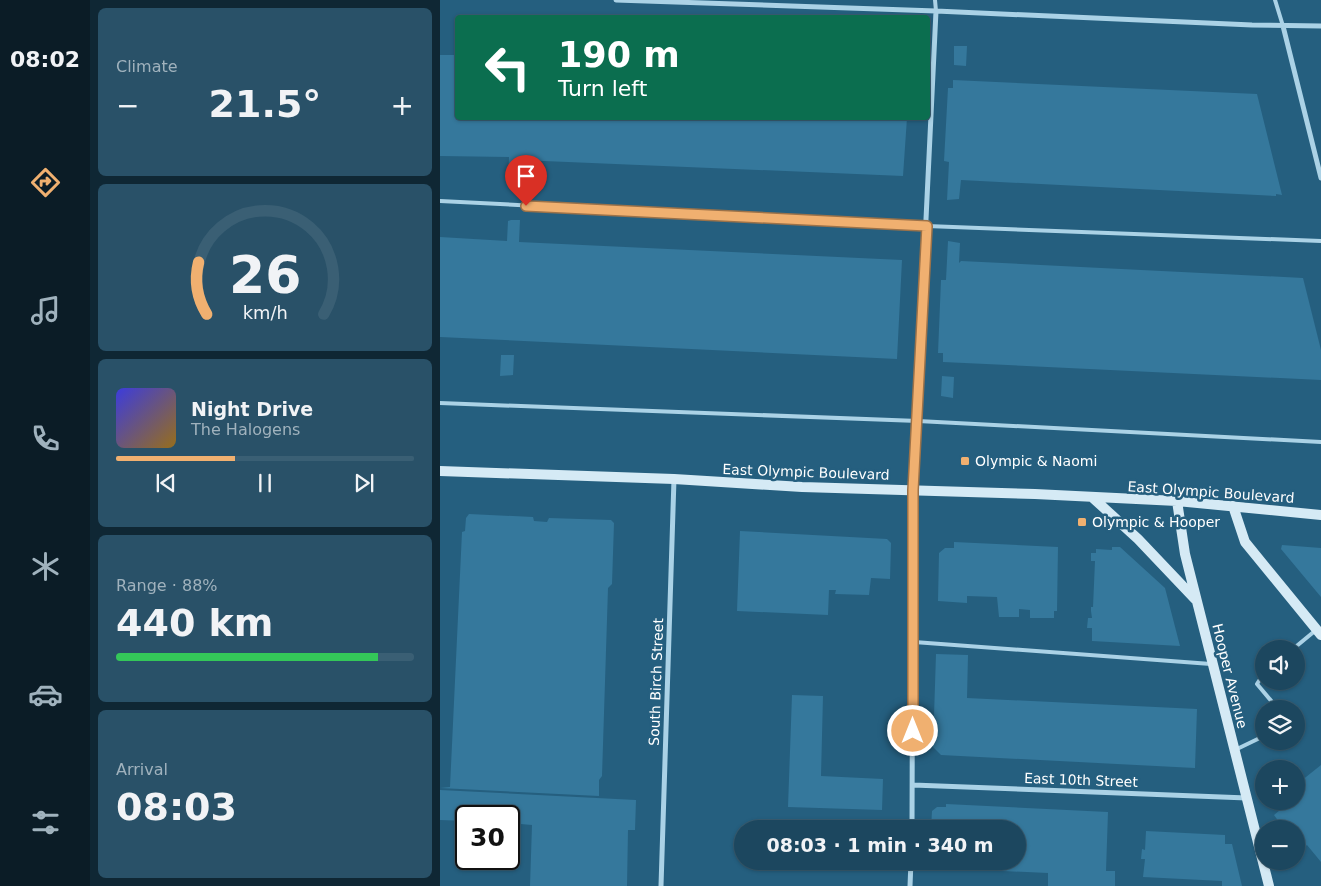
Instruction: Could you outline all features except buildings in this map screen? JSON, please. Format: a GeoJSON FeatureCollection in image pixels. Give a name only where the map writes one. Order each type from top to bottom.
{"type":"FeatureCollection","features":[{"type":"Feature","properties":{"kind":"main road","name":"East Olympic Boulevard"},"geometry":{"type":"LineString","coordinates":[[440,471],[674,479],[802,487],[1177,501],[1321,514]]}},
{"type":"Feature","properties":{"kind":"main road"},"geometry":{"type":"LineString","coordinates":[[1092,498],[1138,539],[1197,601]]}},
{"type":"Feature","properties":{"kind":"main road","name":"Hooper Avenue"},"geometry":{"type":"LineString","coordinates":[[1177,501],[1185,554],[1269,886]]}},
{"type":"Feature","properties":{"kind":"main road"},"geometry":{"type":"LineString","coordinates":[[1233,506],[1245,542],[1318,632]]}},
{"type":"Feature","properties":{"kind":"street"},"geometry":{"type":"LineString","coordinates":[[616,0],[1321,26]]}},
{"type":"Feature","properties":{"kind":"street"},"geometry":{"type":"LineString","coordinates":[[912,820],[913,490],[918,421],[936,11]]}},
{"type":"Feature","properties":{"kind":"street"},"geometry":{"type":"LineString","coordinates":[[1283,26],[1321,178]]}},
{"type":"Feature","properties":{"kind":"street","name":"South Birch Street"},"geometry":{"type":"LineString","coordinates":[[661,886],[674,479]]}},
{"type":"Feature","properties":{"kind":"street","name":"East 10th Street"},"geometry":{"type":"LineString","coordinates":[[913,785],[1247,798]]}},
{"type":"Feature","properties":{"kind":"street"},"geometry":{"type":"LineString","coordinates":[[910,886],[911,870]]}},
{"type":"Feature","properties":{"kind":"lane"},"geometry":{"type":"LineString","coordinates":[[935,0],[936,11]]}},
{"type":"Feature","properties":{"kind":"lane"},"geometry":{"type":"LineString","coordinates":[[1276,0],[1283,26]]}},
{"type":"Feature","properties":{"kind":"lane"},"geometry":{"type":"LineString","coordinates":[[440,201],[927,226],[1321,241]]}},
{"type":"Feature","properties":{"kind":"lane"},"geometry":{"type":"LineString","coordinates":[[440,402],[918,421],[1321,442]]}},
{"type":"Feature","properties":{"kind":"lane"},"geometry":{"type":"LineString","coordinates":[[1305,641],[1318,632]]}},
{"type":"Feature","properties":{"kind":"lane"},"geometry":{"type":"LineString","coordinates":[[914,642],[1213,664]]}},
{"type":"Feature","properties":{"kind":"lane"},"geometry":{"type":"LineString","coordinates":[[1262,690],[1270,700]]}},
{"type":"Feature","properties":{"kind":"lane"},"geometry":{"type":"LineString","coordinates":[[1235,750],[1255,740]]}},
{"type":"Feature","properties":{"kind":"place","name":"Olympic & Naomi"},"geometry":{"type":"Point","coordinates":[965,461]}},
{"type":"Feature","properties":{"kind":"place","name":"Olympic & Hooper"},"geometry":{"type":"Point","coordinates":[1082,522]}},
{"type":"Feature","properties":{"kind":"route"},"geometry":{"type":"LineString","coordinates":[[526,206],[927,226],[913,490],[913,731]]}}]}
